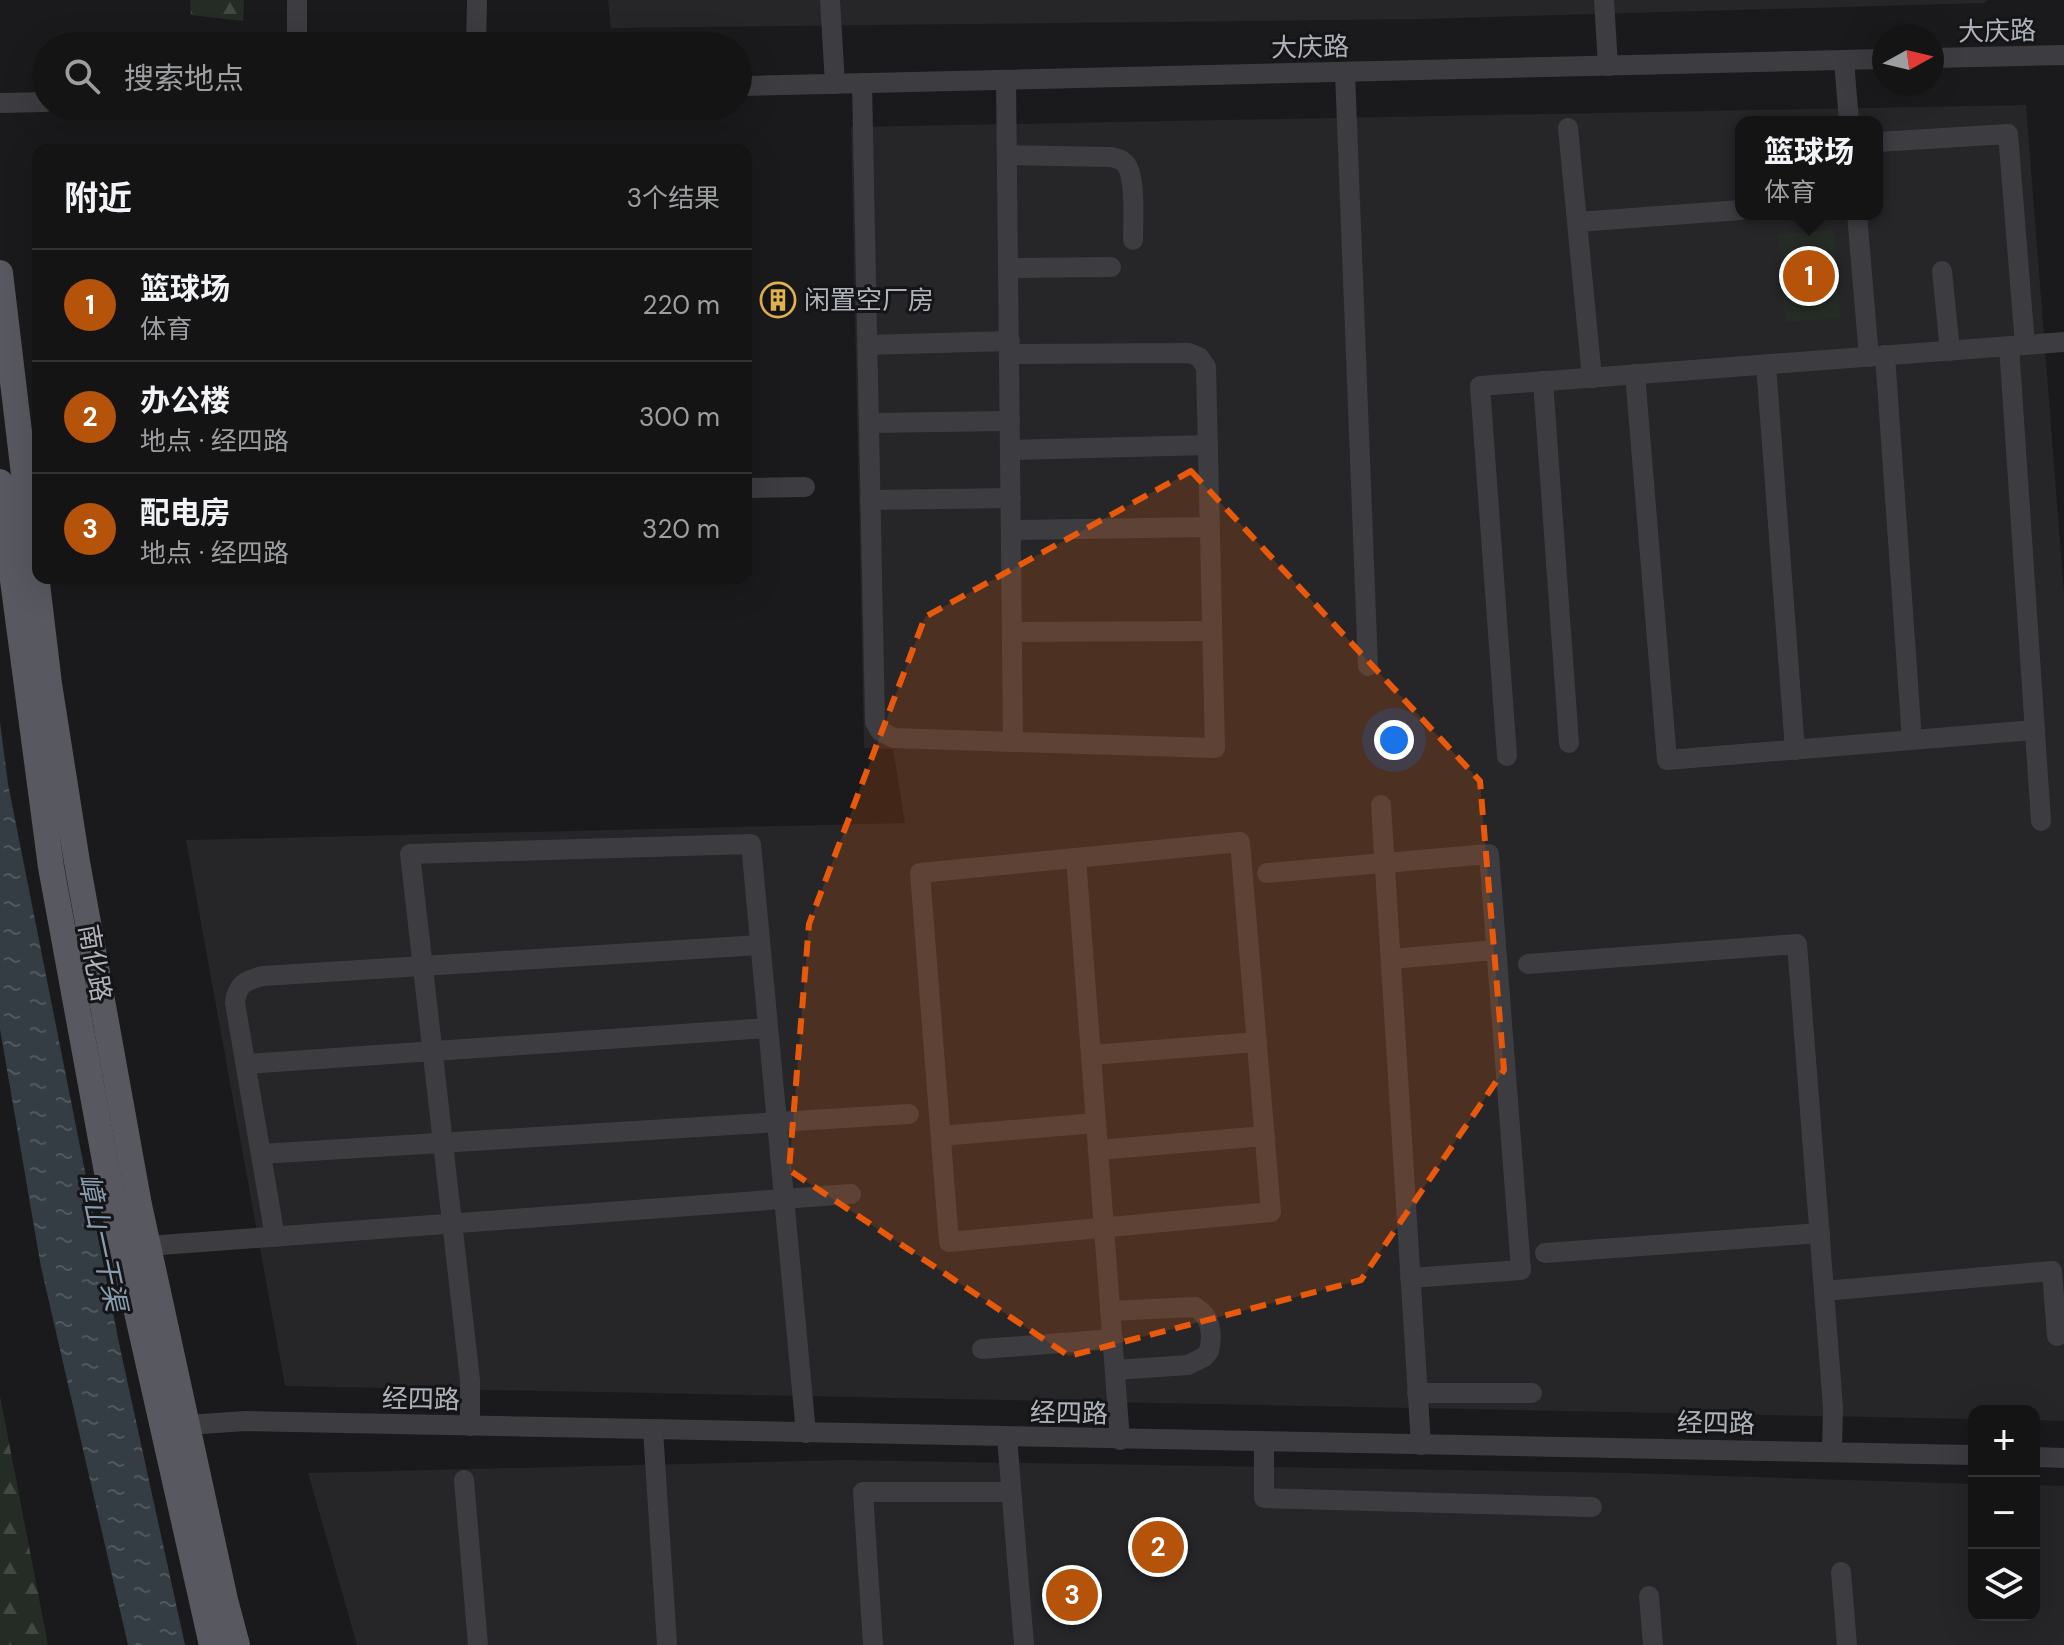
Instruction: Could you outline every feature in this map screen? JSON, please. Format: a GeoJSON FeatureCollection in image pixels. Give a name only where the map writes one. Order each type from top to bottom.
{"type":"FeatureCollection","features":[{"type":"Feature","properties":{"kind":"main road","name":"南化路"},"geometry":{"type":"LineString","coordinates":[[0,273],[24,520],[51,867],[175,1426],[212,1645]]}},
{"type":"Feature","properties":{"kind":"main road","name":"南化路"},"geometry":{"type":"LineString","coordinates":[[0,482],[24,520]]}},
{"type":"Feature","properties":{"kind":"main road","name":"南化路"},"geometry":{"type":"LineString","coordinates":[[175,1426],[237,1645]]}},
{"type":"Feature","properties":{"kind":"street"},"geometry":{"type":"LineString","coordinates":[[297,0],[297,32]]}},
{"type":"Feature","properties":{"kind":"street"},"geometry":{"type":"LineString","coordinates":[[476,32],[477,0]]}},
{"type":"Feature","properties":{"kind":"street"},"geometry":{"type":"LineString","coordinates":[[830,0],[835,84]]}},
{"type":"Feature","properties":{"kind":"street"},"geometry":{"type":"LineString","coordinates":[[1604,0],[1608,66]]}},
{"type":"Feature","properties":{"kind":"street","name":"大庆路"},"geometry":{"type":"LineString","coordinates":[[1944,58],[2064,55]]}},
{"type":"Feature","properties":{"kind":"street","name":"大庆路"},"geometry":{"type":"LineString","coordinates":[[752,86],[1872,59]]}},
{"type":"Feature","properties":{"kind":"street"},"geometry":{"type":"LineString","coordinates":[[1844,60],[1849,116]]}},
{"type":"Feature","properties":{"kind":"street"},"geometry":{"type":"LineString","coordinates":[[1345,72],[1368,666]]}},
{"type":"Feature","properties":{"kind":"street"},"geometry":{"type":"LineString","coordinates":[[1006,80],[1013,742]]}},
{"type":"Feature","properties":{"kind":"street"},"geometry":{"type":"LineString","coordinates":[[862,83],[867,345],[869,423],[870,500],[875,722],[880,731],[894,738],[1215,748],[1206,367],[1199,357],[1189,353],[867,345]]}},
{"type":"Feature","properties":{"kind":"street"},"geometry":{"type":"LineString","coordinates":[[0,103],[32,102]]}},
{"type":"Feature","properties":{"kind":"street"},"geometry":{"type":"LineString","coordinates":[[1568,128],[1592,378]]}},
{"type":"Feature","properties":{"kind":"street"},"geometry":{"type":"LineString","coordinates":[[1883,142],[2008,134],[2041,821]]}},
{"type":"Feature","properties":{"kind":"street"},"geometry":{"type":"LineString","coordinates":[[1007,155],[1110,157],[1122,160],[1129,167],[1131,181],[1133,240]]}},
{"type":"Feature","properties":{"kind":"street"},"geometry":{"type":"LineString","coordinates":[[1577,222],[1735,210]]}},
{"type":"Feature","properties":{"kind":"street"},"geometry":{"type":"LineString","coordinates":[[1858,220],[1877,356],[1912,740]]}},
{"type":"Feature","properties":{"kind":"street"},"geometry":{"type":"LineString","coordinates":[[1009,268],[1111,267]]}},
{"type":"Feature","properties":{"kind":"street"},"geometry":{"type":"LineString","coordinates":[[1942,271],[1950,351]]}},
{"type":"Feature","properties":{"kind":"street"},"geometry":{"type":"LineString","coordinates":[[1507,756],[1480,386],[2064,342]]}},
{"type":"Feature","properties":{"kind":"street"},"geometry":{"type":"LineString","coordinates":[[1766,365],[1795,750]]}},
{"type":"Feature","properties":{"kind":"street"},"geometry":{"type":"LineString","coordinates":[[1635,374],[1667,760],[2035,730]]}},
{"type":"Feature","properties":{"kind":"street"},"geometry":{"type":"LineString","coordinates":[[1543,381],[1569,743]]}},
{"type":"Feature","properties":{"kind":"street"},"geometry":{"type":"LineString","coordinates":[[869,423],[1010,421]]}},
{"type":"Feature","properties":{"kind":"street"},"geometry":{"type":"LineString","coordinates":[[1011,450],[1208,445]]}},
{"type":"Feature","properties":{"kind":"street"},"geometry":{"type":"LineString","coordinates":[[752,488],[805,487]]}},
{"type":"Feature","properties":{"kind":"street"},"geometry":{"type":"LineString","coordinates":[[870,500],[1011,498]]}},
{"type":"Feature","properties":{"kind":"street"},"geometry":{"type":"LineString","coordinates":[[1011,530],[1210,527]]}},
{"type":"Feature","properties":{"kind":"street"},"geometry":{"type":"LineString","coordinates":[[1012,632],[1212,631]]}},
{"type":"Feature","properties":{"kind":"street"},"geometry":{"type":"LineString","coordinates":[[1381,805],[1421,1445]]}},
{"type":"Feature","properties":{"kind":"street"},"geometry":{"type":"LineString","coordinates":[[1240,842],[1257,1042],[1271,1212],[949,1242],[920,873],[1240,842]]}},
{"type":"Feature","properties":{"kind":"street"},"geometry":{"type":"LineString","coordinates":[[470,1426],[470,1380],[410,854],[751,844],[806,1433]]}},
{"type":"Feature","properties":{"kind":"street"},"geometry":{"type":"LineString","coordinates":[[1267,873],[1489,854],[1521,1270],[1410,1278]]}},
{"type":"Feature","properties":{"kind":"street"},"geometry":{"type":"LineString","coordinates":[[1076,858],[1120,1440]]}},
{"type":"Feature","properties":{"kind":"street"},"geometry":{"type":"LineString","coordinates":[[1528,964],[1797,944],[1833,1407],[1832,1451]]}},
{"type":"Feature","properties":{"kind":"street"},"geometry":{"type":"LineString","coordinates":[[275,1237],[235,1003],[236,992],[242,984],[263,976],[760,945]]}},
{"type":"Feature","properties":{"kind":"street"},"geometry":{"type":"LineString","coordinates":[[1391,959],[1496,950]]}},
{"type":"Feature","properties":{"kind":"street"},"geometry":{"type":"LineString","coordinates":[[246,1064],[768,1028]]}},
{"type":"Feature","properties":{"kind":"street"},"geometry":{"type":"LineString","coordinates":[[1091,1055],[1257,1042]]}},
{"type":"Feature","properties":{"kind":"street"},"geometry":{"type":"LineString","coordinates":[[261,1154],[909,1114]]}},
{"type":"Feature","properties":{"kind":"street"},"geometry":{"type":"LineString","coordinates":[[941,1136],[1096,1123]]}},
{"type":"Feature","properties":{"kind":"street"},"geometry":{"type":"LineString","coordinates":[[1098,1150],[1265,1136]]}},
{"type":"Feature","properties":{"kind":"street"},"geometry":{"type":"LineString","coordinates":[[135,1247],[851,1194]]}},
{"type":"Feature","properties":{"kind":"street"},"geometry":{"type":"LineString","coordinates":[[1545,1253],[1820,1233]]}},
{"type":"Feature","properties":{"kind":"street"},"geometry":{"type":"LineString","coordinates":[[1824,1291],[2052,1271],[2057,1336]]}},
{"type":"Feature","properties":{"kind":"street"},"geometry":{"type":"LineString","coordinates":[[1110,1311],[1195,1307],[1203,1311],[1211,1329],[1209,1351],[1196,1362],[1115,1370]]}},
{"type":"Feature","properties":{"kind":"street"},"geometry":{"type":"LineString","coordinates":[[982,1349],[1113,1339]]}},
{"type":"Feature","properties":{"kind":"street"},"geometry":{"type":"LineString","coordinates":[[1417,1393],[1532,1393]]}},
{"type":"Feature","properties":{"kind":"street","name":"经四路"},"geometry":{"type":"LineString","coordinates":[[175,1426],[245,1421],[1968,1455]]}},
{"type":"Feature","properties":{"kind":"street"},"geometry":{"type":"LineString","coordinates":[[653,1430],[667,1645]]}},
{"type":"Feature","properties":{"kind":"street"},"geometry":{"type":"LineString","coordinates":[[1007,1437],[1024,1645]]}},
{"type":"Feature","properties":{"kind":"street"},"geometry":{"type":"LineString","coordinates":[[1264,1442],[1264,1498],[1592,1507]]}},
{"type":"Feature","properties":{"kind":"street"},"geometry":{"type":"LineString","coordinates":[[2040,1457],[2064,1458]]}},
{"type":"Feature","properties":{"kind":"street"},"geometry":{"type":"LineString","coordinates":[[464,1480],[478,1645]]}},
{"type":"Feature","properties":{"kind":"street"},"geometry":{"type":"LineString","coordinates":[[873,1645],[863,1492],[1011,1492]]}},
{"type":"Feature","properties":{"kind":"street"},"geometry":{"type":"LineString","coordinates":[[1841,1572],[1847,1645]]}},
{"type":"Feature","properties":{"kind":"street"},"geometry":{"type":"LineString","coordinates":[[1649,1596],[1653,1645]]}},
{"type":"Feature","properties":{"kind":"highlighted area"},"geometry":{"type":"Polygon","coordinates":[[[1191,471],[1480,781],[1504,1070],[1361,1280],[1069,1356],[789,1170],[809,924],[925,617],[1191,471]]]}},
{"type":"Feature","properties":{"kind":"shaded area"},"geometry":{"type":"Polygon","coordinates":[[[608,0],[1988,0],[1984,3],[1423,19],[611,28],[608,0]]]}},
{"type":"Feature","properties":{"kind":"shaded area"},"geometry":{"type":"Polygon","coordinates":[[[2026,105],[2064,593],[2064,1421],[2040,1420],[2040,1405],[1968,1405],[1968,1419],[285,1386],[186,840],[905,823],[893,749],[864,748],[851,127],[2026,105]]]}},
{"type":"Feature","properties":{"kind":"shaded area"},"geometry":{"type":"Polygon","coordinates":[[[845,1460],[1627,1473],[1968,1484],[1968,1621],[2040,1621],[2040,1485],[2064,1486],[2064,1645],[357,1645],[308,1473],[845,1460]]]}},
{"type":"Feature","properties":{"kind":"green space"},"geometry":{"type":"Polygon","coordinates":[[[190,0],[244,0],[243,21],[191,15],[190,0]]]}},
{"type":"Feature","properties":{"kind":"green space"},"geometry":{"type":"Polygon","coordinates":[[[1834,230],[1840,318],[1785,322],[1778,234],[1834,230]]]}},
{"type":"Feature","properties":{"kind":"green space"},"geometry":{"type":"Polygon","coordinates":[[[0,1396],[48,1645],[0,1645],[0,1396]]]}},
{"type":"Feature","properties":{"kind":"water"},"geometry":{"type":"Polygon","coordinates":[[[0,722],[8,784],[120,1348],[185,1645],[128,1645],[41,1267],[0,1029],[0,722]]]}},
{"type":"Feature","properties":{"kind":"place","name":"篮球场"},"geometry":{"type":"Point","coordinates":[1809,276]}},
{"type":"Feature","properties":{"kind":"place","name":"闲置空厂房"},"geometry":{"type":"Point","coordinates":[778,300]}},
{"type":"Feature","properties":{"kind":"place","name":"办公楼"},"geometry":{"type":"Point","coordinates":[1158,1547]}},
{"type":"Feature","properties":{"kind":"place","name":"配电房"},"geometry":{"type":"Point","coordinates":[1072,1595]}},
{"type":"Feature","properties":{"kind":"water label","name":"嶂山一干渠"},"geometry":{"type":"Point","coordinates":[102,1242]}}]}
